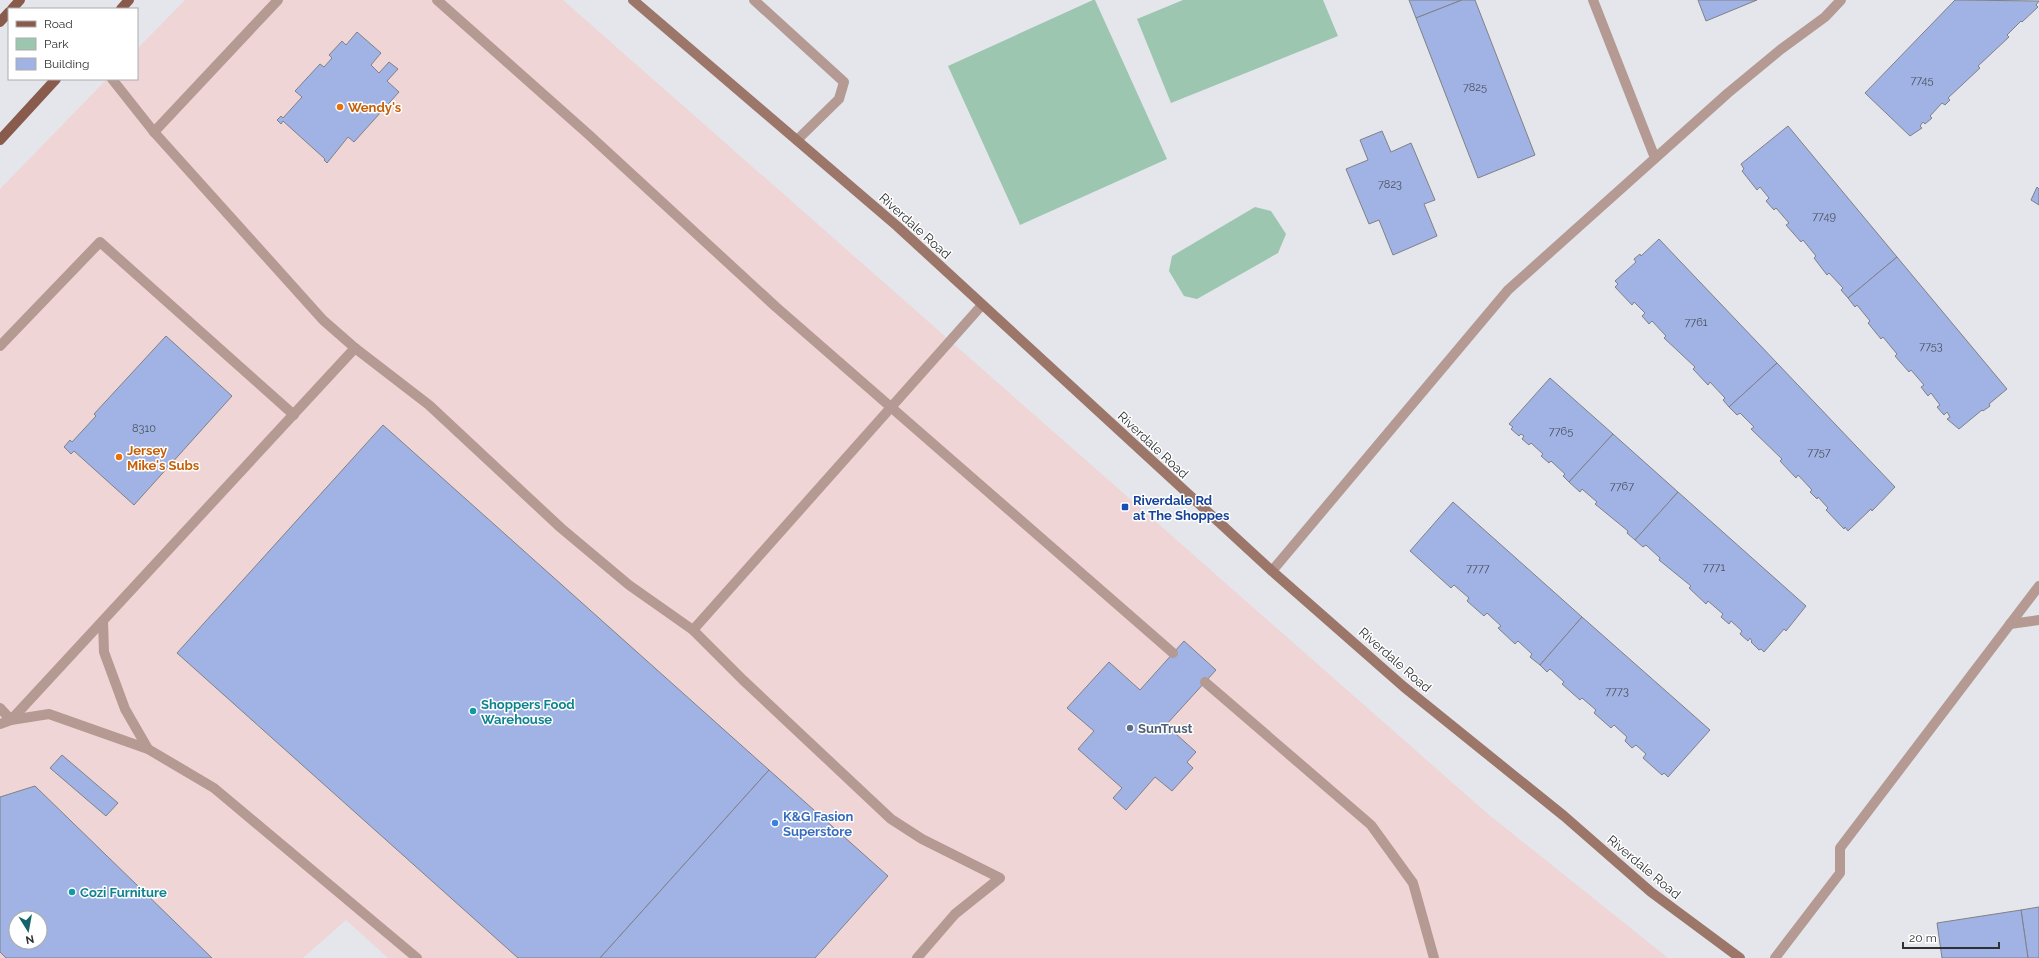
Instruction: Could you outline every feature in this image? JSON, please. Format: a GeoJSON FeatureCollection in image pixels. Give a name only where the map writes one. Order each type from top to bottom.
{"type":"FeatureCollection","features":[{"type":"Feature","properties":{"kind":"main road"},"geometry":{"type":"LineString","coordinates":[[13,8],[20,0]]}},
{"type":"Feature","properties":{"kind":"main road"},"geometry":{"type":"LineString","coordinates":[[122,8],[129,0]]}},
{"type":"Feature","properties":{"kind":"main road","name":"Riverdale Road"},"geometry":{"type":"LineString","coordinates":[[640,2],[897,226],[1272,571],[1404,687],[1564,816],[1651,892],[1740,958]]}},
{"type":"Feature","properties":{"kind":"main road"},"geometry":{"type":"LineString","coordinates":[[0,22],[8,13]]}},
{"type":"Feature","properties":{"kind":"main road"},"geometry":{"type":"LineString","coordinates":[[0,140],[55,80]]}},
{"type":"Feature","properties":{"kind":"lane"},"geometry":{"type":"LineString","coordinates":[[154,132],[278,0]]}},
{"type":"Feature","properties":{"kind":"lane"},"geometry":{"type":"LineString","coordinates":[[437,0],[588,134],[776,307],[1173,653]]}},
{"type":"Feature","properties":{"kind":"lane"},"geometry":{"type":"LineString","coordinates":[[754,0],[844,82],[839,99],[797,140]]}},
{"type":"Feature","properties":{"kind":"lane"},"geometry":{"type":"LineString","coordinates":[[1593,0],[1655,158]]}},
{"type":"Feature","properties":{"kind":"lane"},"geometry":{"type":"LineString","coordinates":[[1272,571],[1508,290],[1655,158],[1780,50],[1825,17],[1841,0]]}},
{"type":"Feature","properties":{"kind":"lane"},"geometry":{"type":"LineString","coordinates":[[113,80],[154,132],[318,315],[356,348],[429,405],[561,528],[629,585],[693,630],[743,680],[891,819],[922,839],[1000,878],[955,914],[918,958]]}},
{"type":"Feature","properties":{"kind":"lane"},"geometry":{"type":"LineString","coordinates":[[0,346],[100,242],[294,415]]}},
{"type":"Feature","properties":{"kind":"lane"},"geometry":{"type":"LineString","coordinates":[[693,630],[982,305]]}},
{"type":"Feature","properties":{"kind":"lane"},"geometry":{"type":"LineString","coordinates":[[11,720],[356,348]]}},
{"type":"Feature","properties":{"kind":"lane"},"geometry":{"type":"LineString","coordinates":[[1775,958],[1840,873],[1840,848],[2039,586]]}},
{"type":"Feature","properties":{"kind":"lane"},"geometry":{"type":"LineString","coordinates":[[2010,624],[2039,620]]}},
{"type":"Feature","properties":{"kind":"lane"},"geometry":{"type":"LineString","coordinates":[[103,621],[104,652],[125,709],[148,749]]}},
{"type":"Feature","properties":{"kind":"lane"},"geometry":{"type":"LineString","coordinates":[[1205,682],[1371,825],[1413,883],[1434,958]]}},
{"type":"Feature","properties":{"kind":"lane"},"geometry":{"type":"LineString","coordinates":[[0,708],[11,720]]}},
{"type":"Feature","properties":{"kind":"lane"},"geometry":{"type":"LineString","coordinates":[[0,724],[11,720],[49,714],[148,749],[214,788],[417,958]]}},
{"type":"Feature","properties":{"kind":"shaded area"},"geometry":{"type":"Polygon","coordinates":[[[185,0],[563,0],[1488,814],[1668,958],[388,958],[346,920],[303,958],[0,958],[0,189],[106,80],[138,80],[138,48],[185,0]]]}},
{"type":"Feature","properties":{"kind":"green space"},"geometry":{"type":"Polygon","coordinates":[[[1095,0],[1167,159],[1020,225],[948,66],[1095,0]]]}},
{"type":"Feature","properties":{"kind":"green space"},"geometry":{"type":"Polygon","coordinates":[[[1183,0],[1323,0],[1338,36],[1171,103],[1137,19],[1183,0]]]}},
{"type":"Feature","properties":{"kind":"green space"},"geometry":{"type":"Polygon","coordinates":[[[1255,207],[1271,211],[1286,234],[1278,253],[1197,299],[1184,296],[1169,271],[1172,256],[1255,207]]]}},
{"type":"Feature","properties":{"kind":"building"},"geometry":{"type":"Polygon","coordinates":[[[1409,0],[1462,0],[1416,18],[1409,0]]]}},
{"type":"Feature","properties":{"kind":"building"},"geometry":{"type":"Polygon","coordinates":[[[1462,0],[1475,0],[1535,155],[1478,178],[1416,18],[1462,0]]]}},
{"type":"Feature","properties":{"kind":"building"},"geometry":{"type":"Polygon","coordinates":[[[1698,0],[1757,0],[1706,21],[1698,0]]]}},
{"type":"Feature","properties":{"kind":"building"},"geometry":{"type":"Polygon","coordinates":[[[1955,0],[2039,1],[2036,5],[2038,7],[2007,35],[2009,37],[1978,66],[1980,68],[1948,98],[1950,100],[1945,105],[1942,103],[1930,116],[1932,118],[1925,124],[1923,122],[1920,126],[1922,128],[1910,136],[1865,93],[1955,0]]]}},
{"type":"Feature","properties":{"kind":"building","name":"Wendy's"},"geometry":{"type":"Polygon","coordinates":[[[357,32],[381,53],[371,65],[379,73],[389,62],[398,69],[387,81],[399,92],[354,142],[348,137],[327,163],[324,160],[325,159],[283,121],[281,124],[277,120],[281,116],[283,118],[302,97],[295,91],[320,64],[324,67],[332,58],[329,55],[342,41],[346,45],[357,32]]]}},
{"type":"Feature","properties":{"kind":"building"},"geometry":{"type":"Polygon","coordinates":[[[1788,126],[1897,257],[1848,298],[1841,290],[1843,288],[1829,273],[1827,275],[1814,258],[1816,256],[1803,240],[1801,242],[1786,225],[1789,223],[1776,208],[1774,210],[1766,201],[1769,198],[1760,187],[1757,190],[1742,171],[1744,169],[1741,164],[1788,126]]]}},
{"type":"Feature","properties":{"kind":"building"},"geometry":{"type":"Polygon","coordinates":[[[1382,131],[1391,152],[1411,143],[1435,200],[1424,204],[1437,236],[1393,255],[1379,220],[1369,224],[1346,169],[1368,160],[1360,140],[1382,131]]]}},
{"type":"Feature","properties":{"kind":"building"},"geometry":{"type":"Polygon","coordinates":[[[2037,187],[2039,189],[2039,205],[2031,200],[2037,187]]]}},
{"type":"Feature","properties":{"kind":"building"},"geometry":{"type":"Polygon","coordinates":[[[1659,239],[1777,363],[1729,407],[1723,400],[1725,398],[1710,382],[1708,385],[1693,369],[1695,367],[1664,338],[1666,336],[1652,321],[1649,324],[1642,316],[1645,313],[1634,302],[1632,305],[1615,287],[1618,284],[1615,281],[1636,262],[1634,259],[1640,254],[1641,256],[1659,239]]]}},
{"type":"Feature","properties":{"kind":"building"},"geometry":{"type":"Polygon","coordinates":[[[1897,257],[2007,389],[1989,404],[1990,406],[1983,411],[1982,410],[1959,429],[1947,419],[1950,417],[1947,412],[1944,415],[1937,407],[1940,405],[1931,393],[1928,396],[1921,387],[1924,385],[1911,370],[1909,372],[1895,356],[1897,354],[1883,337],[1881,339],[1868,323],[1870,321],[1857,305],[1855,307],[1848,298],[1897,257]]]}},
{"type":"Feature","properties":{"kind":"building"},"geometry":{"type":"Polygon","coordinates":[[[166,336],[232,396],[134,505],[74,451],[71,454],[64,447],[70,440],[72,442],[96,416],[94,414],[166,336]]]}},
{"type":"Feature","properties":{"kind":"building"},"geometry":{"type":"Polygon","coordinates":[[[1777,363],[1895,487],[1872,511],[1871,509],[1848,531],[1845,527],[1844,529],[1826,510],[1828,508],[1818,497],[1817,499],[1810,492],[1812,490],[1798,475],[1796,478],[1780,461],[1782,459],[1751,429],[1754,427],[1740,413],[1737,415],[1729,407],[1777,363]]]}},
{"type":"Feature","properties":{"kind":"building"},"geometry":{"type":"Polygon","coordinates":[[[1550,378],[1613,434],[1569,482],[1563,476],[1565,474],[1551,461],[1549,463],[1541,456],[1543,454],[1531,443],[1529,445],[1522,439],[1524,436],[1521,434],[1519,436],[1511,429],[1513,427],[1509,424],[1550,378]]]}},
{"type":"Feature","properties":{"kind":"building","name":"Shoppers Food Warehouse"},"geometry":{"type":"Polygon","coordinates":[[[383,425],[769,770],[600,958],[518,958],[177,653],[383,425]]]}},
{"type":"Feature","properties":{"kind":"building"},"geometry":{"type":"Polygon","coordinates":[[[1613,434],[1678,492],[1635,540],[1627,533],[1628,531],[1595,504],[1597,502],[1582,489],[1580,492],[1569,482],[1613,434]]]}},
{"type":"Feature","properties":{"kind":"building"},"geometry":{"type":"Polygon","coordinates":[[[1678,492],[1806,606],[1786,631],[1784,629],[1764,652],[1761,649],[1759,650],[1751,642],[1752,641],[1750,638],[1748,641],[1740,634],[1742,631],[1731,621],[1729,624],[1721,617],[1723,614],[1708,601],[1706,604],[1689,588],[1691,586],[1659,560],[1660,558],[1646,545],[1643,547],[1635,540],[1678,492]]]}},
{"type":"Feature","properties":{"kind":"building"},"geometry":{"type":"Polygon","coordinates":[[[1453,502],[1582,617],[1540,665],[1530,657],[1532,654],[1518,641],[1515,644],[1498,628],[1501,626],[1487,613],[1484,616],[1467,601],[1469,598],[1454,585],[1451,588],[1410,551],[1453,502]]]}},
{"type":"Feature","properties":{"kind":"building"},"geometry":{"type":"Polygon","coordinates":[[[1582,617],[1710,730],[1668,777],[1664,773],[1662,775],[1643,758],[1646,754],[1636,745],[1632,748],[1625,741],[1627,737],[1614,725],[1611,728],[1594,713],[1596,710],[1582,698],[1580,700],[1562,684],[1564,682],[1550,669],[1547,672],[1540,665],[1582,617]]]}},
{"type":"Feature","properties":{"kind":"building","name":"SunTrust"},"geometry":{"type":"Polygon","coordinates":[[[1184,641],[1216,670],[1166,725],[1196,752],[1187,762],[1193,768],[1172,791],[1155,777],[1126,810],[1113,798],[1122,788],[1078,749],[1094,731],[1067,708],[1109,662],[1140,690],[1184,641]]]}},
{"type":"Feature","properties":{"kind":"building"},"geometry":{"type":"Polygon","coordinates":[[[62,755],[118,803],[106,816],[50,768],[62,755]]]}},
{"type":"Feature","properties":{"kind":"building","name":"K&G Fasion Superstore"},"geometry":{"type":"Polygon","coordinates":[[[769,770],[888,876],[815,958],[600,958],[769,770]]]}},
{"type":"Feature","properties":{"kind":"building","name":"Cozi Furniture"},"geometry":{"type":"Polygon","coordinates":[[[35,786],[212,958],[6,958],[0,952],[0,797],[35,786]]]}},
{"type":"Feature","properties":{"kind":"building"},"geometry":{"type":"Polygon","coordinates":[[[2039,907],[2039,958],[2028,958],[2021,910],[2039,907]]]}},
{"type":"Feature","properties":{"kind":"building"},"geometry":{"type":"Polygon","coordinates":[[[2021,910],[2028,958],[1942,958],[1937,923],[2021,910]]]}},
{"type":"Feature","properties":{"kind":"place","name":"Wendy's"},"geometry":{"type":"Point","coordinates":[340,107]}},
{"type":"Feature","properties":{"kind":"place","name":"Jersey Mike's Subs"},"geometry":{"type":"Point","coordinates":[119,457]}},
{"type":"Feature","properties":{"kind":"place","name":"Riverdale Rd at The Shoppes"},"geometry":{"type":"Point","coordinates":[1125,507]}},
{"type":"Feature","properties":{"kind":"place","name":"Shoppers Food Warehouse"},"geometry":{"type":"Point","coordinates":[473,711]}},
{"type":"Feature","properties":{"kind":"place","name":"SunTrust"},"geometry":{"type":"Point","coordinates":[1130,728]}},
{"type":"Feature","properties":{"kind":"place","name":"K&G Fasion Superstore"},"geometry":{"type":"Point","coordinates":[775,823]}},
{"type":"Feature","properties":{"kind":"place","name":"Cozi Furniture"},"geometry":{"type":"Point","coordinates":[72,892]}}]}
